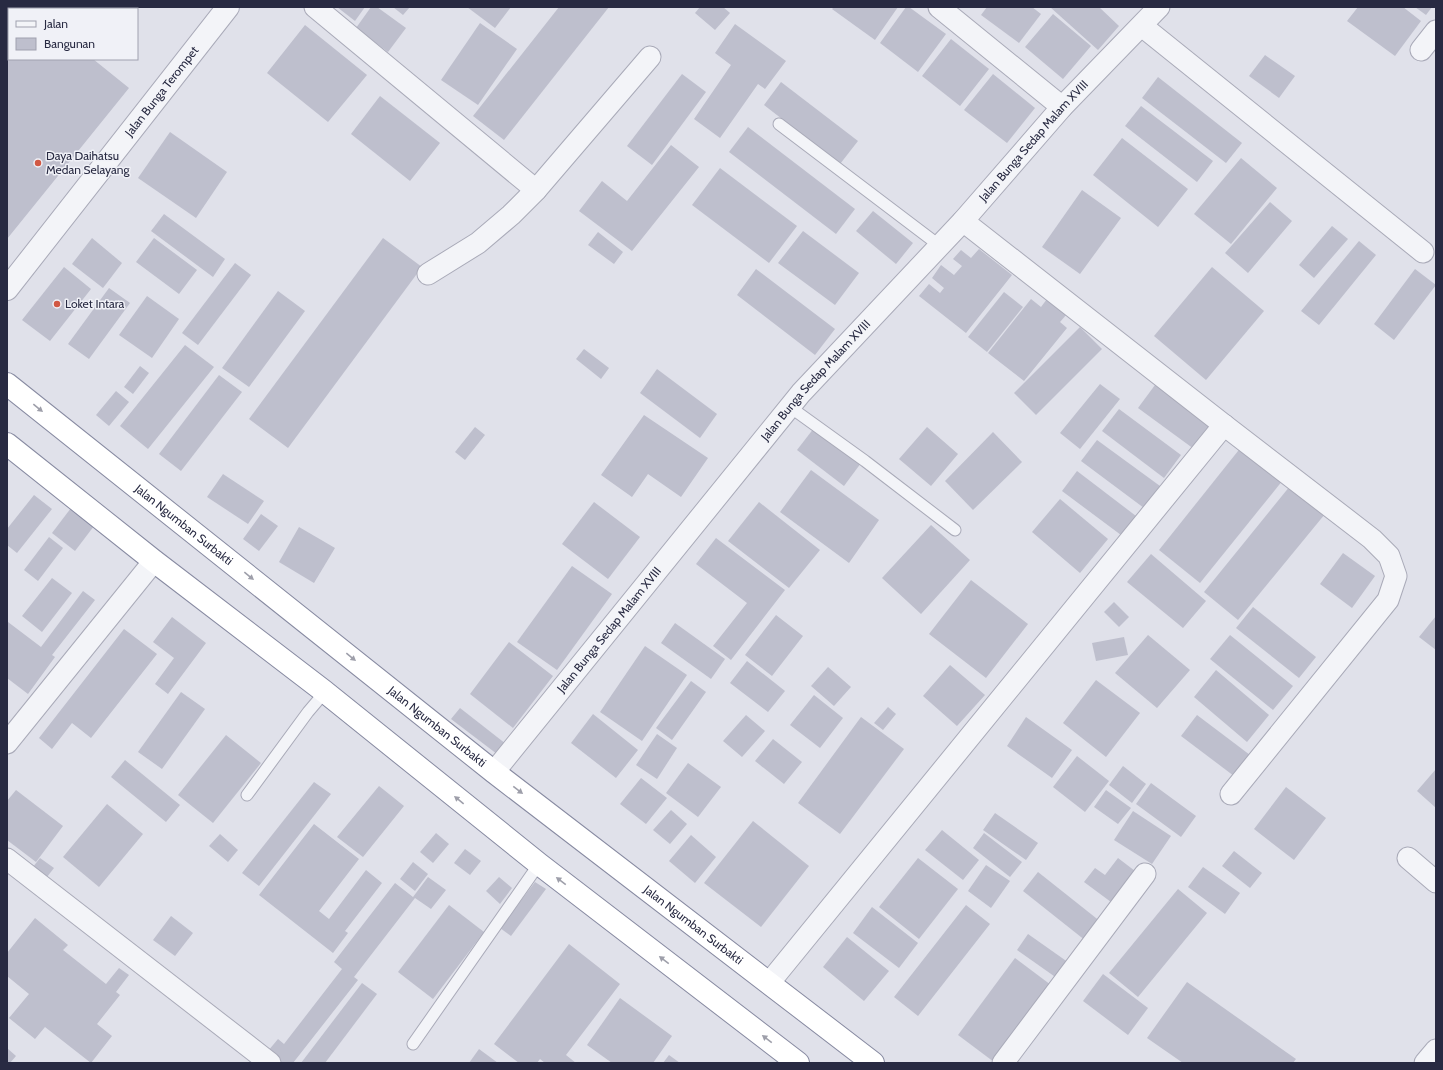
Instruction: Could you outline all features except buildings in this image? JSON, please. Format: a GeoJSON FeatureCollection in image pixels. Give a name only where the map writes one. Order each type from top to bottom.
{"type":"FeatureCollection","features":[{"type":"Feature","properties":{"kind":"highway","name":"Jalan Ngumban Surbakti"},"geometry":{"type":"LineString","coordinates":[[7,384],[494,772],[872,1063]]}},
{"type":"Feature","properties":{"kind":"highway"},"geometry":{"type":"LineString","coordinates":[[7,444],[154,561],[325,692],[539,864],[798,1063]]}},
{"type":"Feature","properties":{"kind":"street","name":"Jalan Bunga Terompet"},"geometry":{"type":"LineString","coordinates":[[7,289],[228,7]]}},
{"type":"Feature","properties":{"kind":"street"},"geometry":{"type":"LineString","coordinates":[[315,7],[536,190]]}},
{"type":"Feature","properties":{"kind":"street"},"geometry":{"type":"LineString","coordinates":[[939,7],[1062,107]]}},
{"type":"Feature","properties":{"kind":"street","name":"Jalan Bunga Sedap Malam XVIII"},"geometry":{"type":"LineString","coordinates":[[494,772],[801,393],[963,221],[1062,107],[1159,7]]}},
{"type":"Feature","properties":{"kind":"street"},"geometry":{"type":"LineString","coordinates":[[1142,26],[1423,252]]}},
{"type":"Feature","properties":{"kind":"street"},"geometry":{"type":"LineString","coordinates":[[1421,50],[1436,31]]}},
{"type":"Feature","properties":{"kind":"street"},"geometry":{"type":"LineString","coordinates":[[428,274],[478,243],[512,215],[536,190],[650,57]]}},
{"type":"Feature","properties":{"kind":"street"},"geometry":{"type":"LineString","coordinates":[[963,221],[1372,539],[1389,556],[1396,576],[1388,600],[1231,794]]}},
{"type":"Feature","properties":{"kind":"street"},"geometry":{"type":"LineString","coordinates":[[769,983],[1224,425]]}},
{"type":"Feature","properties":{"kind":"street"},"geometry":{"type":"LineString","coordinates":[[7,743],[154,561]]}},
{"type":"Feature","properties":{"kind":"street"},"geometry":{"type":"LineString","coordinates":[[1408,858],[1436,882]]}},
{"type":"Feature","properties":{"kind":"street"},"geometry":{"type":"LineString","coordinates":[[7,859],[270,1063]]}},
{"type":"Feature","properties":{"kind":"street"},"geometry":{"type":"LineString","coordinates":[[1003,1063],[1145,874]]}},
{"type":"Feature","properties":{"kind":"street"},"geometry":{"type":"LineString","coordinates":[[1425,1063],[1436,1050]]}},
{"type":"Feature","properties":{"kind":"lane"},"geometry":{"type":"LineString","coordinates":[[779,124],[940,246]]}},
{"type":"Feature","properties":{"kind":"lane"},"geometry":{"type":"LineString","coordinates":[[790,407],[865,461],[956,530]]}},
{"type":"Feature","properties":{"kind":"lane"},"geometry":{"type":"LineString","coordinates":[[247,795],[308,712],[325,692]]}},
{"type":"Feature","properties":{"kind":"lane"},"geometry":{"type":"LineString","coordinates":[[413,1044],[539,864]]}},
{"type":"Feature","properties":{"kind":"place","name":"Daya Daihatsu Medan Selayang"},"geometry":{"type":"Point","coordinates":[38,163]}},
{"type":"Feature","properties":{"kind":"place","name":"Loket Intara"},"geometry":{"type":"Point","coordinates":[57,304]}}]}
